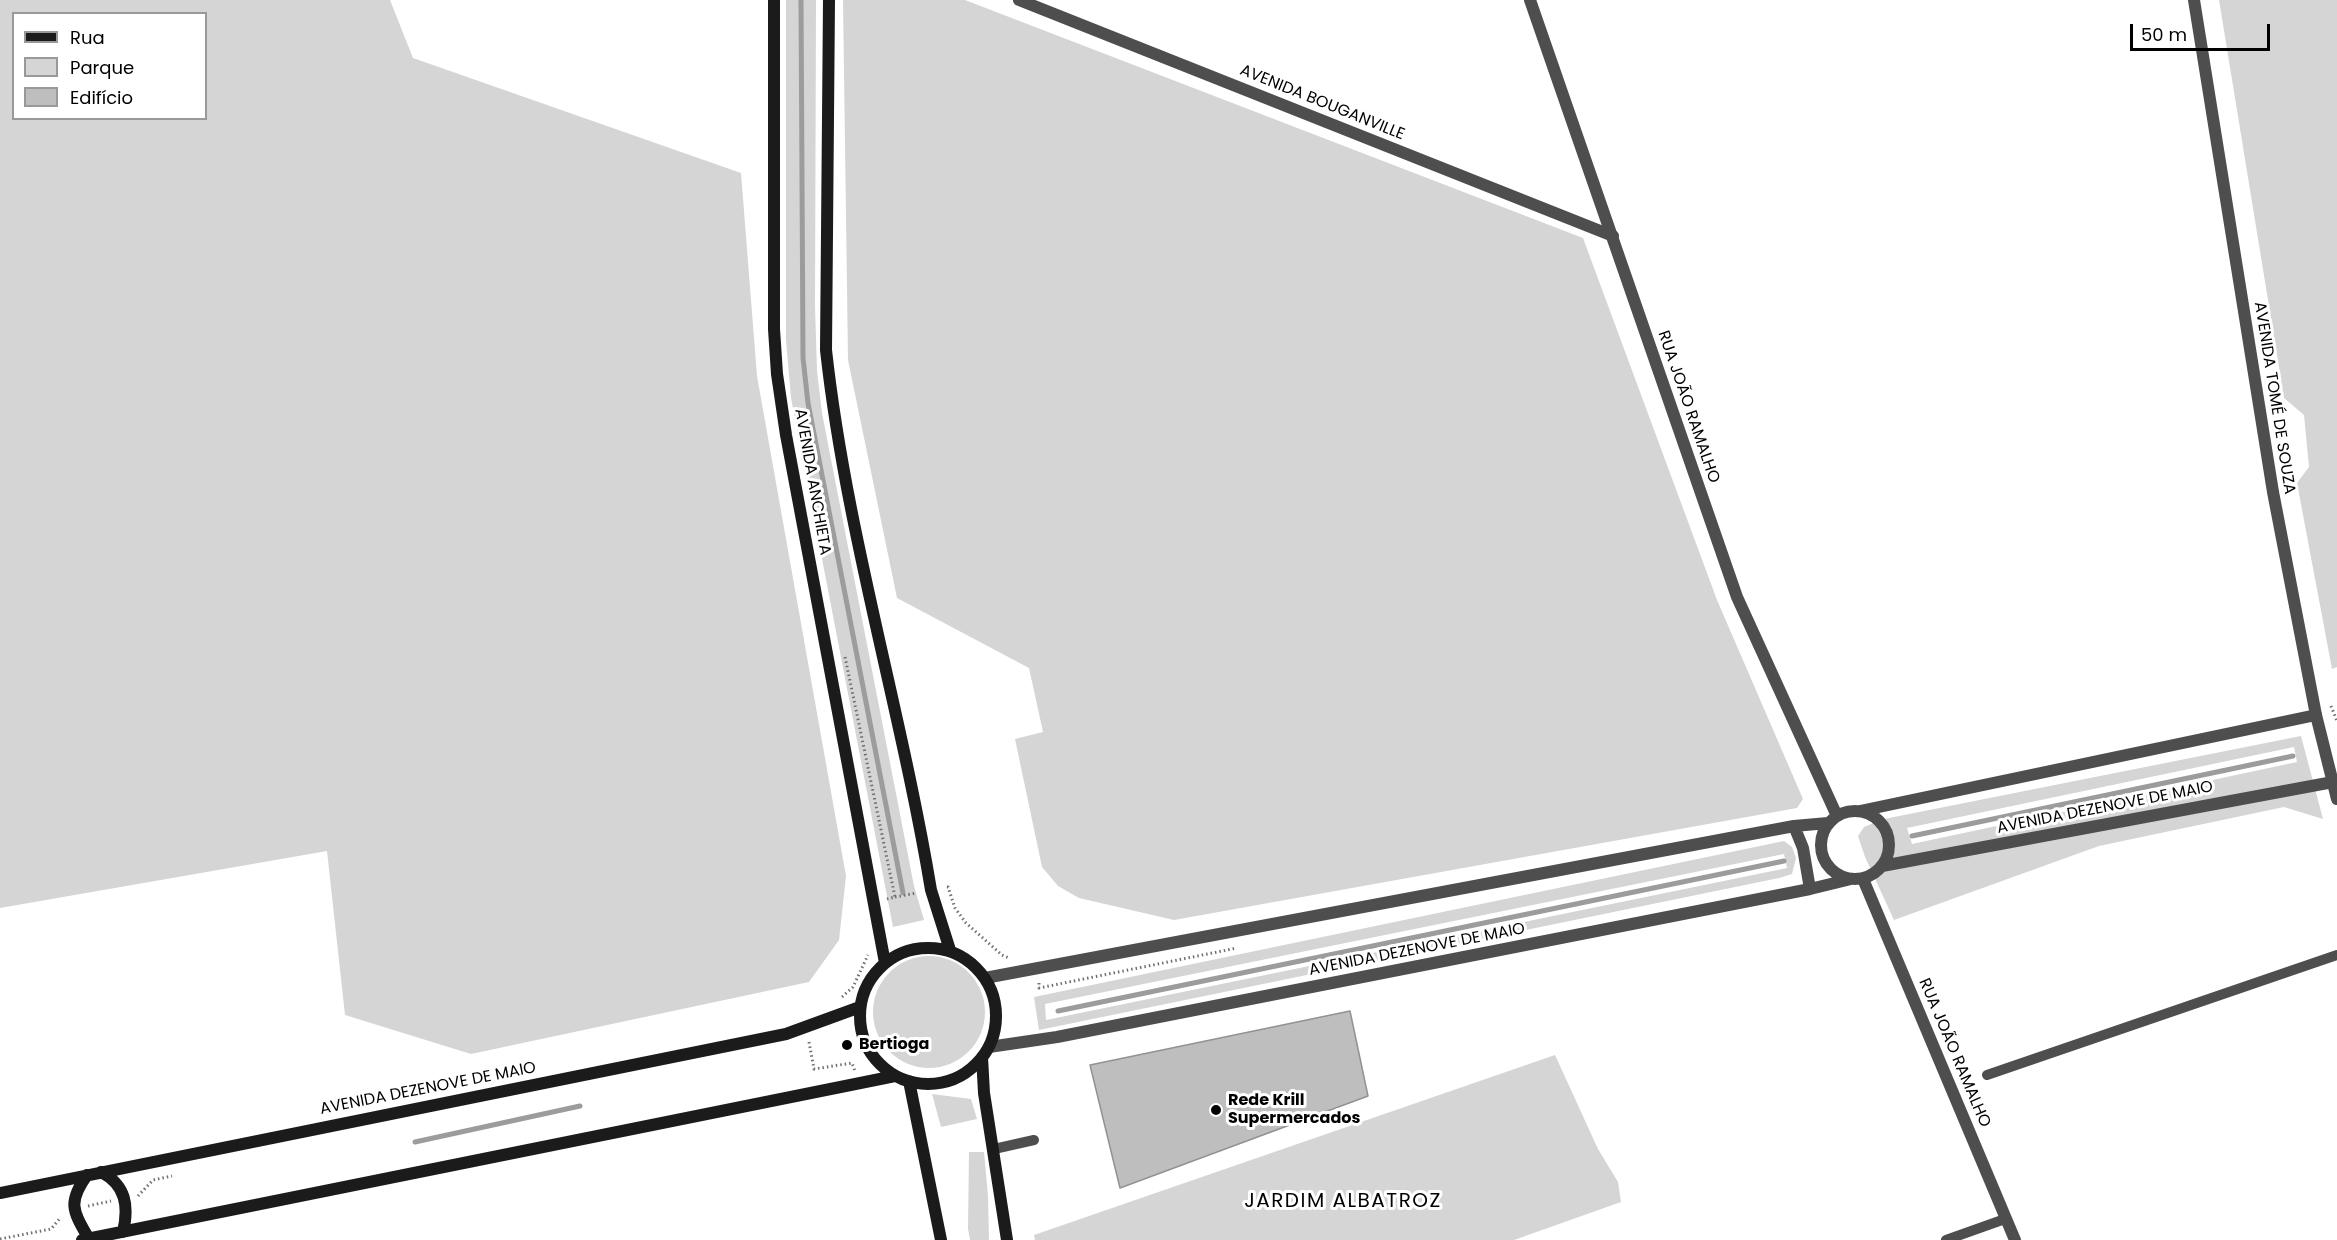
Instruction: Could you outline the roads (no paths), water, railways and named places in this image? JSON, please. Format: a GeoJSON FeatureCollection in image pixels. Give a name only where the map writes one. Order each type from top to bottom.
{"type":"FeatureCollection","features":[{"type":"Feature","properties":{"kind":"main road","name":"AVENIDA ANCHIETA"},"geometry":{"type":"LineString","coordinates":[[774,0],[774,318],[777,374],[788,446],[885,963]]}},
{"type":"Feature","properties":{"kind":"main road","name":"AVENIDA ANCHIETA"},"geometry":{"type":"LineString","coordinates":[[829,0],[826,350],[831,395],[843,468],[931,890],[950,950]]}},
{"type":"Feature","properties":{"kind":"main road"},"geometry":{"type":"LineString","coordinates":[[927,947],[950,950],[970,962],[985,978],[993,994],[996,1012],[994,1030],[985,1052],[967,1072],[949,1081],[929,1084],[895,1076],[871,1054],[864,1039],[860,1024],[860,1007],[864,990],[873,975],[885,963],[904,951],[927,947]]}},
{"type":"Feature","properties":{"kind":"main road","name":"AVENIDA DEZENOVE DE MAIO"},"geometry":{"type":"LineString","coordinates":[[0,1192],[774,1037],[860,1007]]}},
{"type":"Feature","properties":{"kind":"main road"},"geometry":{"type":"LineString","coordinates":[[985,1052],[984,1094],[1007,1240]]}},
{"type":"Feature","properties":{"kind":"main road"},"geometry":{"type":"LineString","coordinates":[[87,1174],[78,1189],[73,1205],[87,1240],[124,1236],[895,1076]]}},
{"type":"Feature","properties":{"kind":"main road"},"geometry":{"type":"LineString","coordinates":[[909,1081],[941,1240]]}},
{"type":"Feature","properties":{"kind":"main road"},"geometry":{"type":"LineString","coordinates":[[101,1172],[118,1184],[125,1197],[124,1236]]}},
{"type":"Feature","properties":{"kind":"street","name":"AVENIDA BOUGANVILLE"},"geometry":{"type":"LineString","coordinates":[[1019,0],[1613,236]]}},
{"type":"Feature","properties":{"kind":"street","name":"RUA JOÃO RAMALHO"},"geometry":{"type":"LineString","coordinates":[[1530,0],[1737,597],[1832,820]]}},
{"type":"Feature","properties":{"kind":"street","name":"AVENIDA TOMÉ DE SOUZA"},"geometry":{"type":"LineString","coordinates":[[2194,0],[2272,492],[2316,715],[2337,799]]}},
{"type":"Feature","properties":{"kind":"street"},"geometry":{"type":"LineString","coordinates":[[985,978],[1832,820],[1849,812],[1860,812],[2316,715]]}},
{"type":"Feature","properties":{"kind":"street","name":"AVENIDA DEZENOVE DE MAIO"},"geometry":{"type":"LineString","coordinates":[[1882,866],[2333,782]]}},
{"type":"Feature","properties":{"kind":"street"},"geometry":{"type":"LineString","coordinates":[[1832,820],[1821,847],[1824,858],[1830,868],[1840,876],[1857,879],[1874,874],[1882,866],[1888,856],[1890,844],[1887,832],[1876,818],[1860,812]]}},
{"type":"Feature","properties":{"kind":"street"},"geometry":{"type":"LineString","coordinates":[[1794,826],[1803,848],[1810,889]]}},
{"type":"Feature","properties":{"kind":"street","name":"RUA JOÃO RAMALHO"},"geometry":{"type":"LineString","coordinates":[[1857,879],[2014,1240]]}},
{"type":"Feature","properties":{"kind":"street","name":"AVENIDA DEZENOVE DE MAIO"},"geometry":{"type":"LineString","coordinates":[[985,1052],[1857,879]]}},
{"type":"Feature","properties":{"kind":"lane"},"geometry":{"type":"LineString","coordinates":[[1987,1075],[2098,1035],[2337,955]]}},
{"type":"Feature","properties":{"kind":"lane"},"geometry":{"type":"LineString","coordinates":[[994,1149],[1034,1140]]}},
{"type":"Feature","properties":{"kind":"lane"},"geometry":{"type":"LineString","coordinates":[[1946,1240],[2005,1219]]}},
{"type":"Feature","properties":{"kind":"waterway"},"geometry":{"type":"LineString","coordinates":[[801,0],[803,358],[808,403],[903,893]]}},
{"type":"Feature","properties":{"kind":"waterway"},"geometry":{"type":"LineString","coordinates":[[1912,836],[2293,756]]}},
{"type":"Feature","properties":{"kind":"waterway"},"geometry":{"type":"LineString","coordinates":[[1058,1011],[1784,861]]}},
{"type":"Feature","properties":{"kind":"waterway"},"geometry":{"type":"LineString","coordinates":[[415,1142],[580,1106]]}},
{"type":"Feature","properties":{"kind":"place","name":"Bertioga"},"geometry":{"type":"Point","coordinates":[847,1045]}},
{"type":"Feature","properties":{"kind":"place","name":"Rede Krill Supermercados"},"geometry":{"type":"Point","coordinates":[1216,1110]}},
{"type":"Feature","properties":{"kind":"district","name":"JARDIM ALBATROZ"},"geometry":{"type":"Point","coordinates":[1343,1202]}}]}
